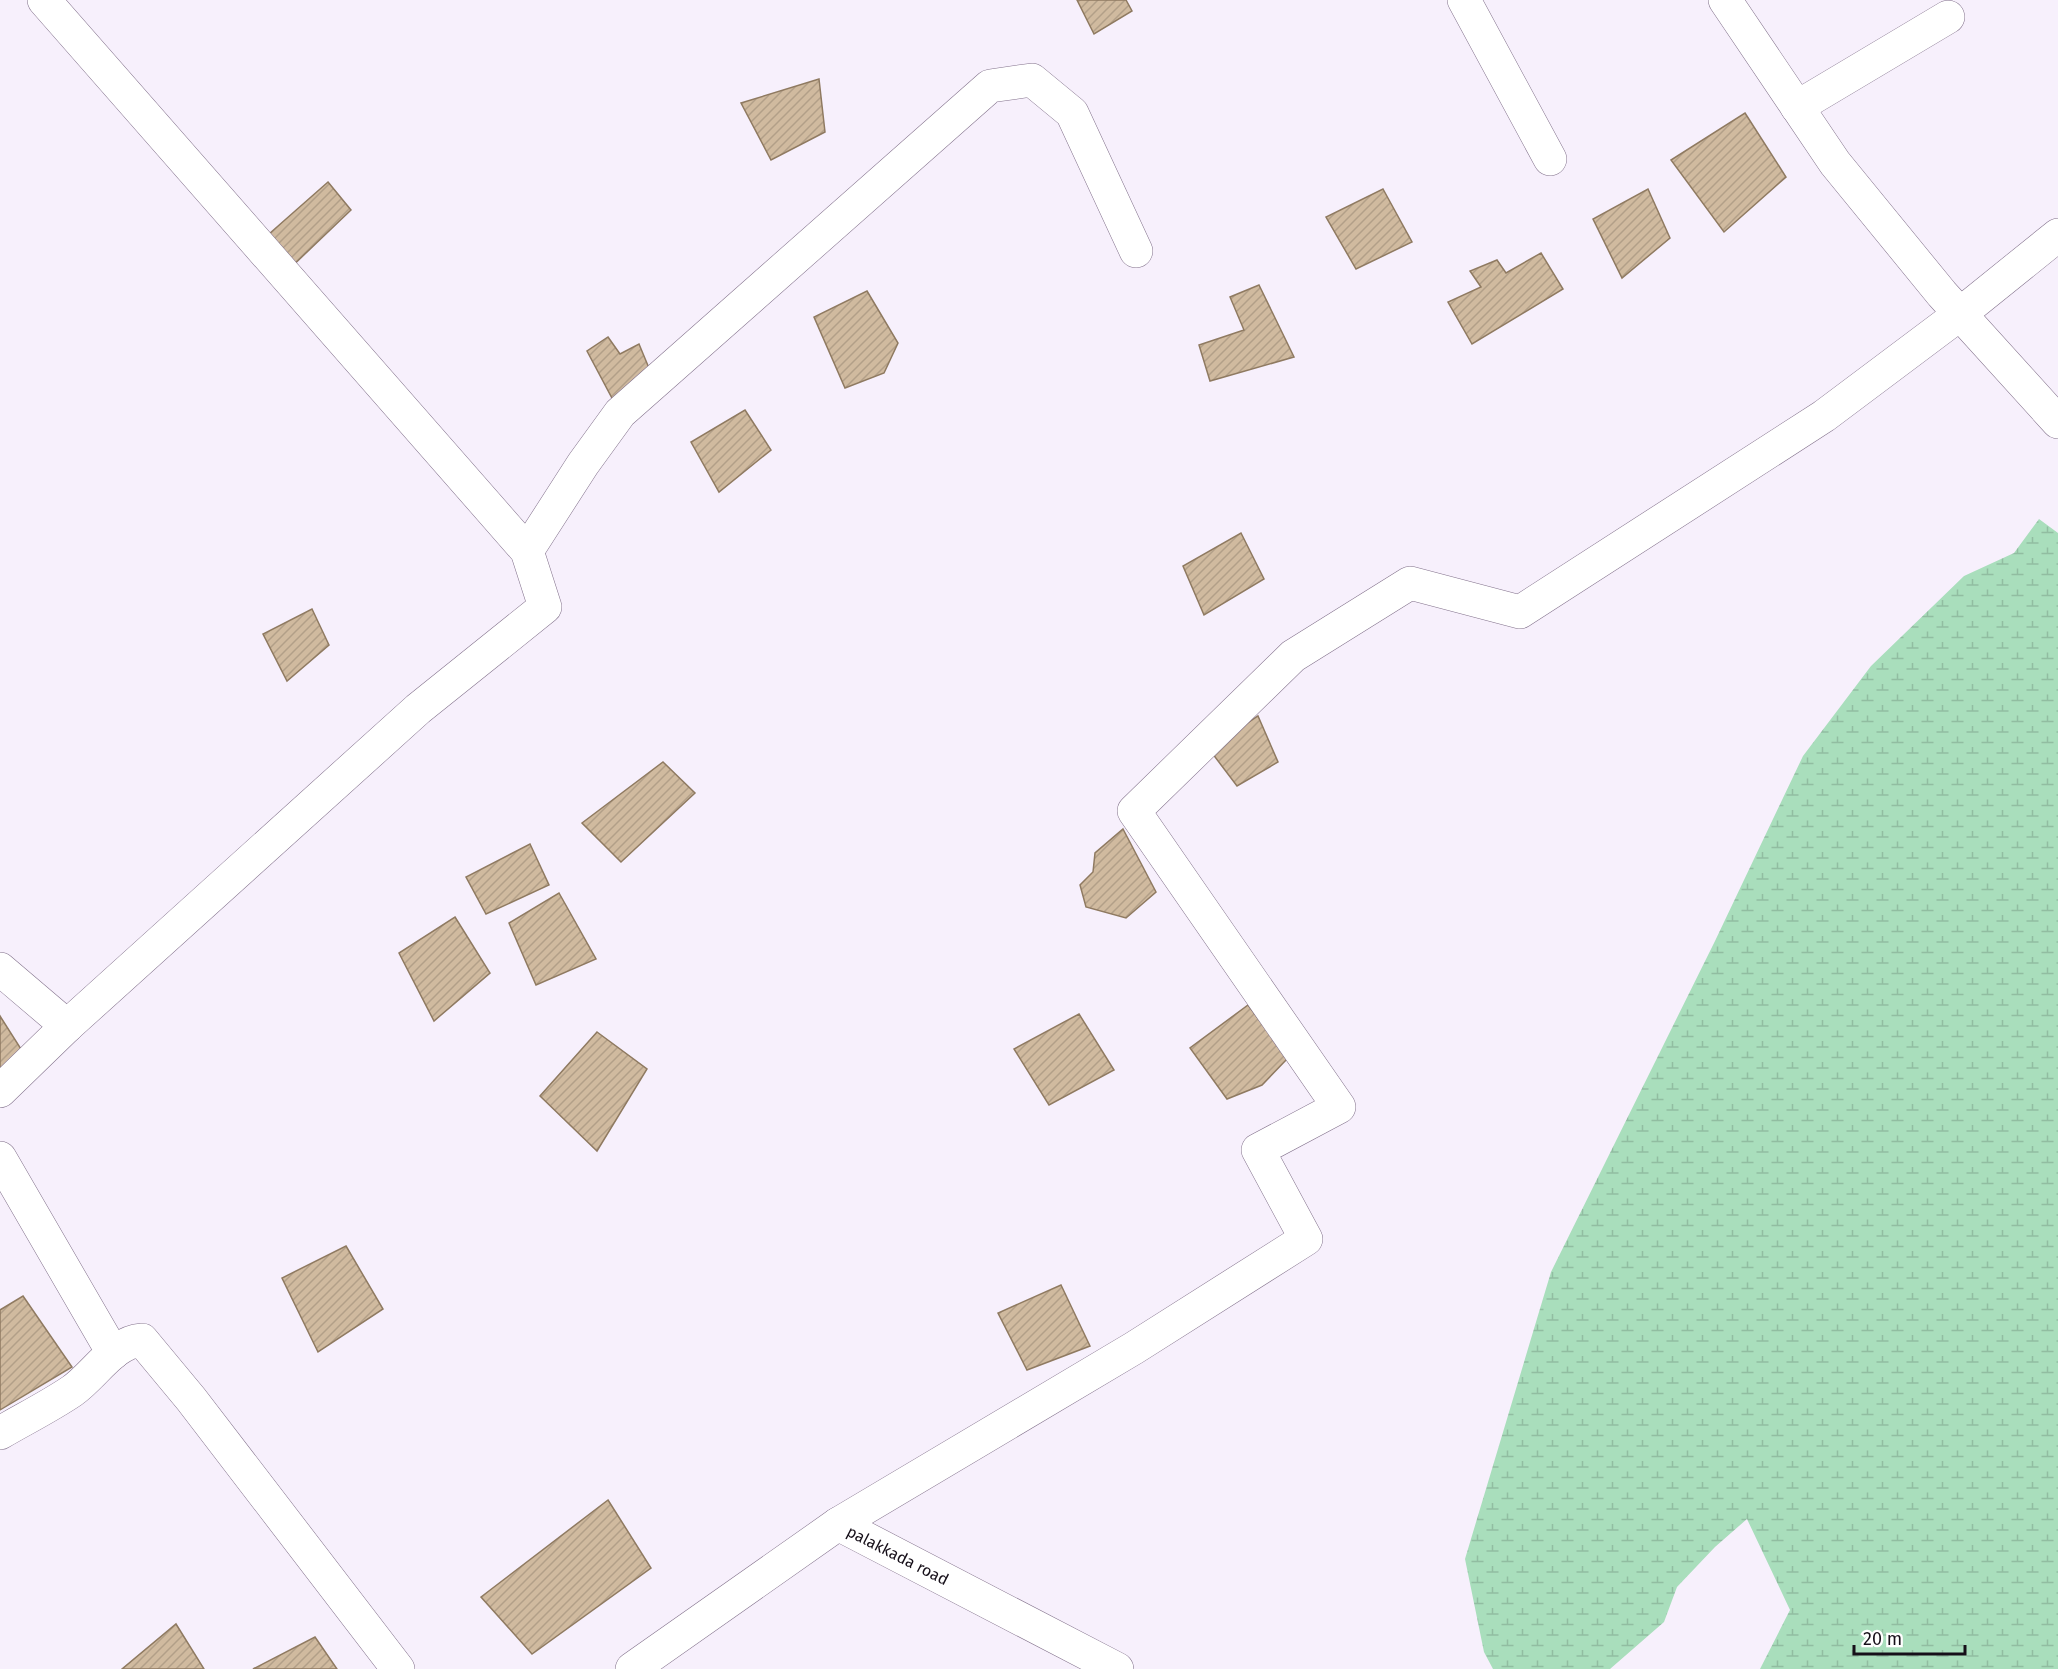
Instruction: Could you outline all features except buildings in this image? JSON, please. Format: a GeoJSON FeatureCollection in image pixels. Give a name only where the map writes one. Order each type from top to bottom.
{"type":"FeatureCollection","features":[{"type":"Feature","properties":{"kind":"street"},"geometry":{"type":"LineString","coordinates":[[0,1091],[67,1026],[418,709],[546,607],[527,551],[44,0]]}},
{"type":"Feature","properties":{"kind":"street"},"geometry":{"type":"LineString","coordinates":[[1464,0],[1550,159]]}},
{"type":"Feature","properties":{"kind":"street"},"geometry":{"type":"LineString","coordinates":[[1725,0],[1835,163],[1960,314],[2058,422]]}},
{"type":"Feature","properties":{"kind":"street"},"geometry":{"type":"LineString","coordinates":[[1797,107],[1948,17]]}},
{"type":"Feature","properties":{"kind":"street"},"geometry":{"type":"LineString","coordinates":[[527,551],[583,464],[620,413],[990,86],[1032,80],[1072,113],[1136,251]]}},
{"type":"Feature","properties":{"kind":"street"},"geometry":{"type":"LineString","coordinates":[[838,1524],[1134,1348],[1306,1239],[1258,1150],[1339,1107],[1134,812],[1293,656],[1410,584],[1520,612],[1824,416],[1960,314],[2058,235]]}},
{"type":"Feature","properties":{"kind":"street"},"geometry":{"type":"LineString","coordinates":[[0,969],[67,1026]]}},
{"type":"Feature","properties":{"kind":"street"},"geometry":{"type":"LineString","coordinates":[[0,1158],[113,1353]]}},
{"type":"Feature","properties":{"kind":"street"},"geometry":{"type":"LineString","coordinates":[[0,1433],[73,1390],[113,1353],[132,1341],[142,1340],[191,1399],[398,1669]]}},
{"type":"Feature","properties":{"kind":"street","name":"palakkada road"},"geometry":{"type":"LineString","coordinates":[[632,1669],[838,1524],[1117,1669]]}},
{"type":"Feature","properties":{"kind":"green space"},"geometry":{"type":"Polygon","coordinates":[[[2039,519],[2058,533],[2058,1669],[1760,1669],[1790,1610],[1747,1519],[1715,1547],[1677,1587],[1664,1622],[1610,1669],[1493,1669],[1484,1652],[1465,1559],[1551,1272],[1715,941],[1803,756],[1871,666],[1964,576],[2014,553],[2039,519]]]}}]}
